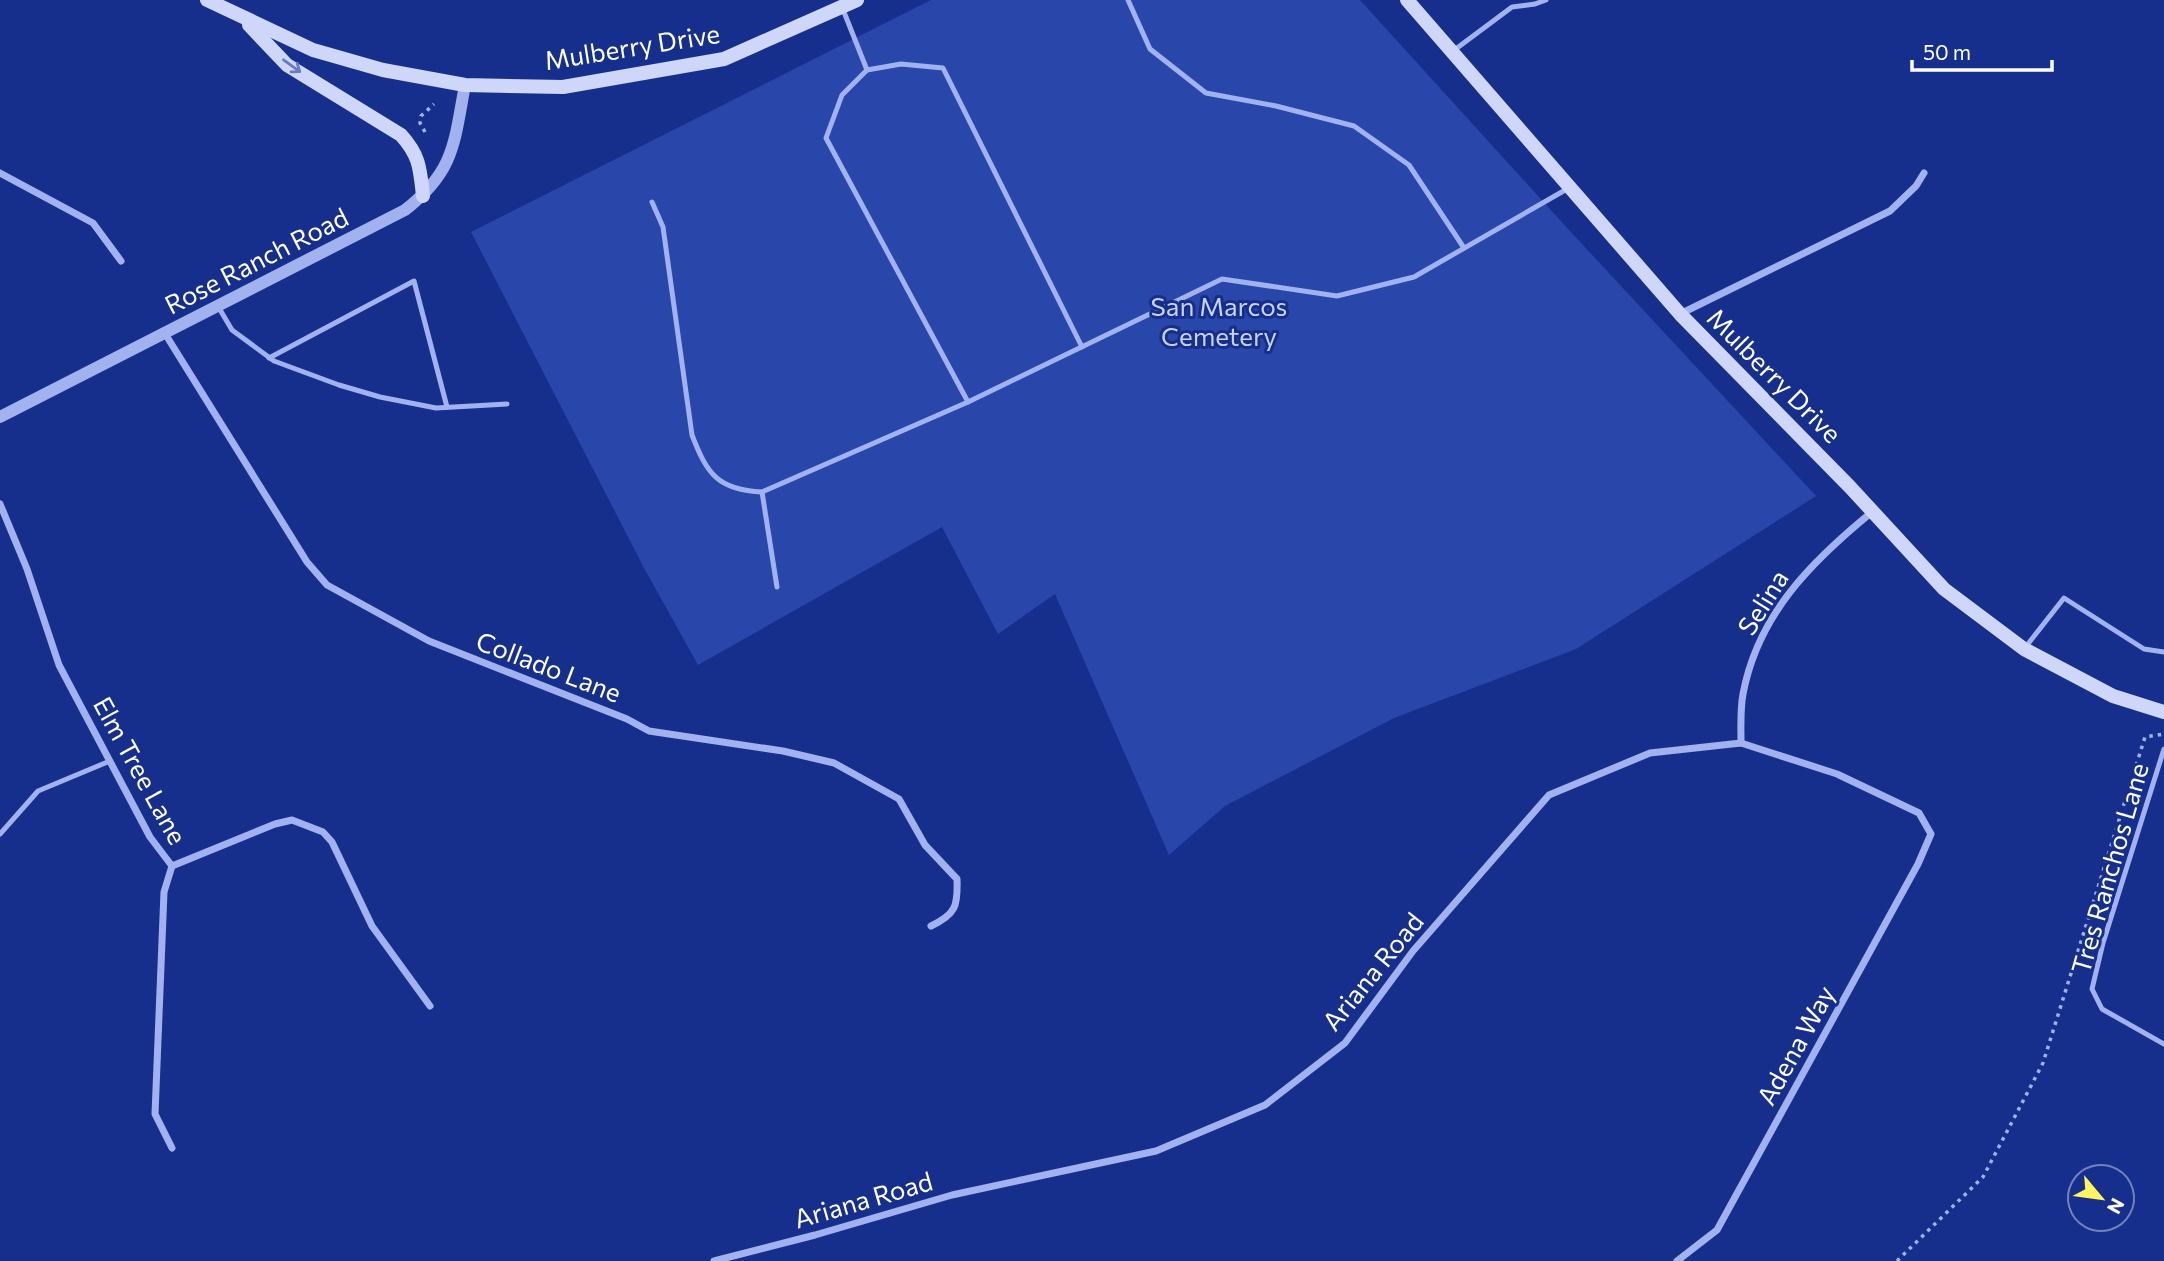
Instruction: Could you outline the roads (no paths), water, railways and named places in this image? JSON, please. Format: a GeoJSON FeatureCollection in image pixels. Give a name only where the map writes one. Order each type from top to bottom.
{"type":"FeatureCollection","features":[{"type":"Feature","properties":{"kind":"main road","name":"Mulberry Drive"},"geometry":{"type":"LineString","coordinates":[[207,0],[313,50],[383,70],[465,85],[563,87],[724,59],[857,0]]}},
{"type":"Feature","properties":{"kind":"main road","name":"Mulberry Drive"},"geometry":{"type":"LineString","coordinates":[[1407,0],[1680,314],[1873,511],[1944,589],[2024,649],[2113,696],[2164,712]]}},
{"type":"Feature","properties":{"kind":"main road"},"geometry":{"type":"LineString","coordinates":[[243,19],[287,65],[401,135],[414,149],[423,196]]}},
{"type":"Feature","properties":{"kind":"street","name":"Rose Ranch Road"},"geometry":{"type":"LineString","coordinates":[[0,417],[405,210],[423,196],[441,176],[451,153],[465,85]]}},
{"type":"Feature","properties":{"kind":"street"},"geometry":{"type":"LineString","coordinates":[[0,173],[93,223],[121,261]]}},
{"type":"Feature","properties":{"kind":"street"},"geometry":{"type":"LineString","coordinates":[[1680,314],[1891,211],[1916,186],[1924,173]]}},
{"type":"Feature","properties":{"kind":"street","name":"Collado Lane"},"geometry":{"type":"LineString","coordinates":[[164,332],[307,562],[327,585],[429,641],[627,719],[649,731],[783,751],[834,763],[899,799],[925,845],[957,879],[958,902],[946,919],[931,926]]}},
{"type":"Feature","properties":{"kind":"street","name":"Elm Tree Lane"},"geometry":{"type":"LineString","coordinates":[[0,504],[27,569],[59,665],[150,837],[172,866],[164,892],[155,1115],[172,1148]]}},
{"type":"Feature","properties":{"kind":"street","name":"Selina"},"geometry":{"type":"LineString","coordinates":[[1741,743],[1742,696],[1751,662],[1766,626],[1796,583],[1873,511]]}},
{"type":"Feature","properties":{"kind":"street","name":"Ariana Road"},"geometry":{"type":"LineString","coordinates":[[714,1261],[952,1195],[1157,1151],[1265,1105],[1345,1043],[1413,951],[1549,795],[1650,753],[1741,743],[1837,774],[1919,813],[1930,834]]}},
{"type":"Feature","properties":{"kind":"street"},"geometry":{"type":"LineString","coordinates":[[172,866],[275,824],[292,820],[323,832],[332,842],[372,926],[430,1006]]}},
{"type":"Feature","properties":{"kind":"street","name":"Adena Way"},"geometry":{"type":"LineString","coordinates":[[1678,1261],[1717,1230],[1918,864],[1930,834]]}},
{"type":"Feature","properties":{"kind":"lane"},"geometry":{"type":"LineString","coordinates":[[1128,0],[1150,49],[1206,93],[1354,125],[1409,165],[1464,248]]}},
{"type":"Feature","properties":{"kind":"lane"},"geometry":{"type":"LineString","coordinates":[[1452,52],[1512,7],[1535,5],[1546,0]]}},
{"type":"Feature","properties":{"kind":"lane"},"geometry":{"type":"LineString","coordinates":[[842,7],[867,70]]}},
{"type":"Feature","properties":{"kind":"lane"},"geometry":{"type":"LineString","coordinates":[[968,402],[826,138],[842,95],[867,70],[901,64],[943,68],[1082,347]]}},
{"type":"Feature","properties":{"kind":"lane"},"geometry":{"type":"LineString","coordinates":[[652,202],[663,227],[692,435],[702,461],[719,482],[743,491],[762,492],[968,402],[1223,279],[1337,296],[1414,278],[1570,187]]}},
{"type":"Feature","properties":{"kind":"lane"},"geometry":{"type":"LineString","coordinates":[[269,358],[414,281],[447,407]]}},
{"type":"Feature","properties":{"kind":"lane"},"geometry":{"type":"LineString","coordinates":[[217,305],[232,330],[269,358],[339,385],[380,397],[436,408],[507,404]]}},
{"type":"Feature","properties":{"kind":"lane"},"geometry":{"type":"LineString","coordinates":[[762,492],[778,587]]}},
{"type":"Feature","properties":{"kind":"lane"},"geometry":{"type":"LineString","coordinates":[[2024,649],[2064,598],[2144,649],[2164,652]]}},
{"type":"Feature","properties":{"kind":"lane","name":"Tres Ranchos Lane"},"geometry":{"type":"LineString","coordinates":[[2164,749],[2103,943],[2092,989],[2102,1009],[2164,1044]]}},
{"type":"Feature","properties":{"kind":"lane"},"geometry":{"type":"LineString","coordinates":[[0,834],[38,791],[110,761]]}},
{"type":"Feature","properties":{"kind":"park label","name":"San Marcos Cemetery"},"geometry":{"type":"Point","coordinates":[1219,320]}}]}
